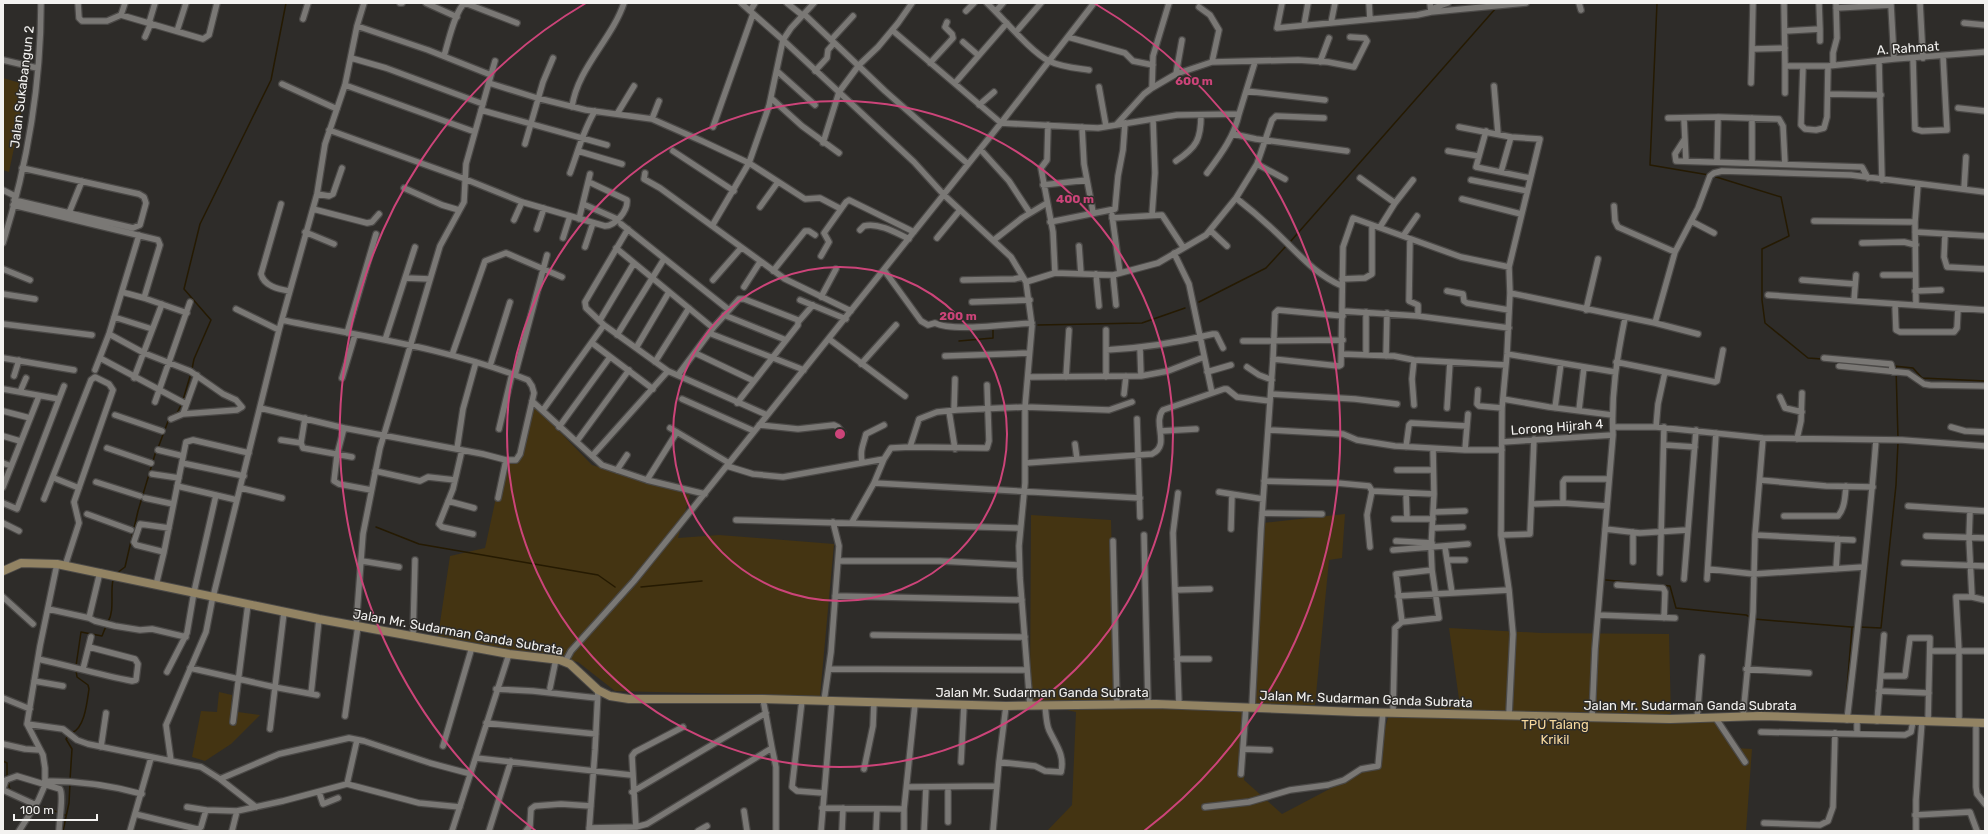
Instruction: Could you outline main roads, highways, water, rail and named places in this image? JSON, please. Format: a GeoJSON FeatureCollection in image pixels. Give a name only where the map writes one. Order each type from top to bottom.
{"type":"FeatureCollection","features":[{"type":"Feature","properties":{"kind":"waterway"},"geometry":{"type":"LineString","coordinates":[[192,369],[194,359],[211,320],[184,289],[200,224],[271,80],[286,3]]}},
{"type":"Feature","properties":{"kind":"waterway"},"geometry":{"type":"LineString","coordinates":[[1657,3],[1650,165],[1709,175]]}},
{"type":"Feature","properties":{"kind":"waterway"},"geometry":{"type":"LineString","coordinates":[[1290,242],[1496,8]]}},
{"type":"Feature","properties":{"kind":"waterway"},"geometry":{"type":"LineString","coordinates":[[1713,176],[1781,197],[1789,236],[1762,249],[1762,300],[1765,323],[1808,358],[1822,359]]}},
{"type":"Feature","properties":{"kind":"waterway"},"geometry":{"type":"LineString","coordinates":[[1199,302],[1266,268],[1287,245]]}},
{"type":"Feature","properties":{"kind":"waterway"},"geometry":{"type":"LineString","coordinates":[[1038,325],[1142,323],[1185,308]]}},
{"type":"Feature","properties":{"kind":"waterway"},"geometry":{"type":"LineString","coordinates":[[959,341],[993,338],[993,328]]}},
{"type":"Feature","properties":{"kind":"waterway"},"geometry":{"type":"LineString","coordinates":[[1894,366],[1913,368],[1922,378],[1985,381]]}},
{"type":"Feature","properties":{"kind":"waterway"},"geometry":{"type":"LineString","coordinates":[[1896,367],[1898,439]]}},
{"type":"Feature","properties":{"kind":"waterway"},"geometry":{"type":"LineString","coordinates":[[183,400],[191,373]]}},
{"type":"Feature","properties":{"kind":"waterway"},"geometry":{"type":"LineString","coordinates":[[158,448],[170,416],[177,413],[182,403]]}},
{"type":"Feature","properties":{"kind":"waterway"},"geometry":{"type":"LineString","coordinates":[[1859,627],[1881,628],[1896,485],[1898,442]]}},
{"type":"Feature","properties":{"kind":"waterway"},"geometry":{"type":"LineString","coordinates":[[117,573],[125,567],[138,511],[156,451]]}},
{"type":"Feature","properties":{"kind":"waterway"},"geometry":{"type":"LineString","coordinates":[[376,527],[419,544],[598,575],[615,587]]}},
{"type":"Feature","properties":{"kind":"waterway"},"geometry":{"type":"LineString","coordinates":[[108,622],[112,607],[113,580]]}},
{"type":"Feature","properties":{"kind":"waterway"},"geometry":{"type":"LineString","coordinates":[[1606,580],[1670,586],[1676,608],[1746,615],[1750,617]]}},
{"type":"Feature","properties":{"kind":"waterway"},"geometry":{"type":"LineString","coordinates":[[641,587],[702,581]]}},
{"type":"Feature","properties":{"kind":"waterway"},"geometry":{"type":"LineString","coordinates":[[1754,619],[1851,627]]}},
{"type":"Feature","properties":{"kind":"waterway"},"geometry":{"type":"LineString","coordinates":[[76,666],[81,632],[102,636],[106,626]]}},
{"type":"Feature","properties":{"kind":"waterway"},"geometry":{"type":"LineString","coordinates":[[1846,702],[1852,627],[1855,627]]}},
{"type":"Feature","properties":{"kind":"waterway"},"geometry":{"type":"LineString","coordinates":[[72,733],[83,720],[89,689],[88,685],[77,677],[76,670]]}},
{"type":"Feature","properties":{"kind":"waterway"},"geometry":{"type":"LineString","coordinates":[[69,735],[66,739],[72,749],[70,780]]}},
{"type":"Feature","properties":{"kind":"waterway"},"geometry":{"type":"LineString","coordinates":[[3,761],[7,763],[7,777]]}},
{"type":"Feature","properties":{"kind":"waterway"},"geometry":{"type":"LineString","coordinates":[[8,781],[10,790],[16,793]]}},
{"type":"Feature","properties":{"kind":"waterway"},"geometry":{"type":"LineString","coordinates":[[63,831],[69,803],[70,783]]}},
{"type":"Feature","properties":{"kind":"waterway"},"geometry":{"type":"LineString","coordinates":[[44,807],[65,815]]}},
{"type":"Feature","properties":{"kind":"park label","name":"TPU Talang Krikil"},"geometry":{"type":"Point","coordinates":[1555,732]}}]}
